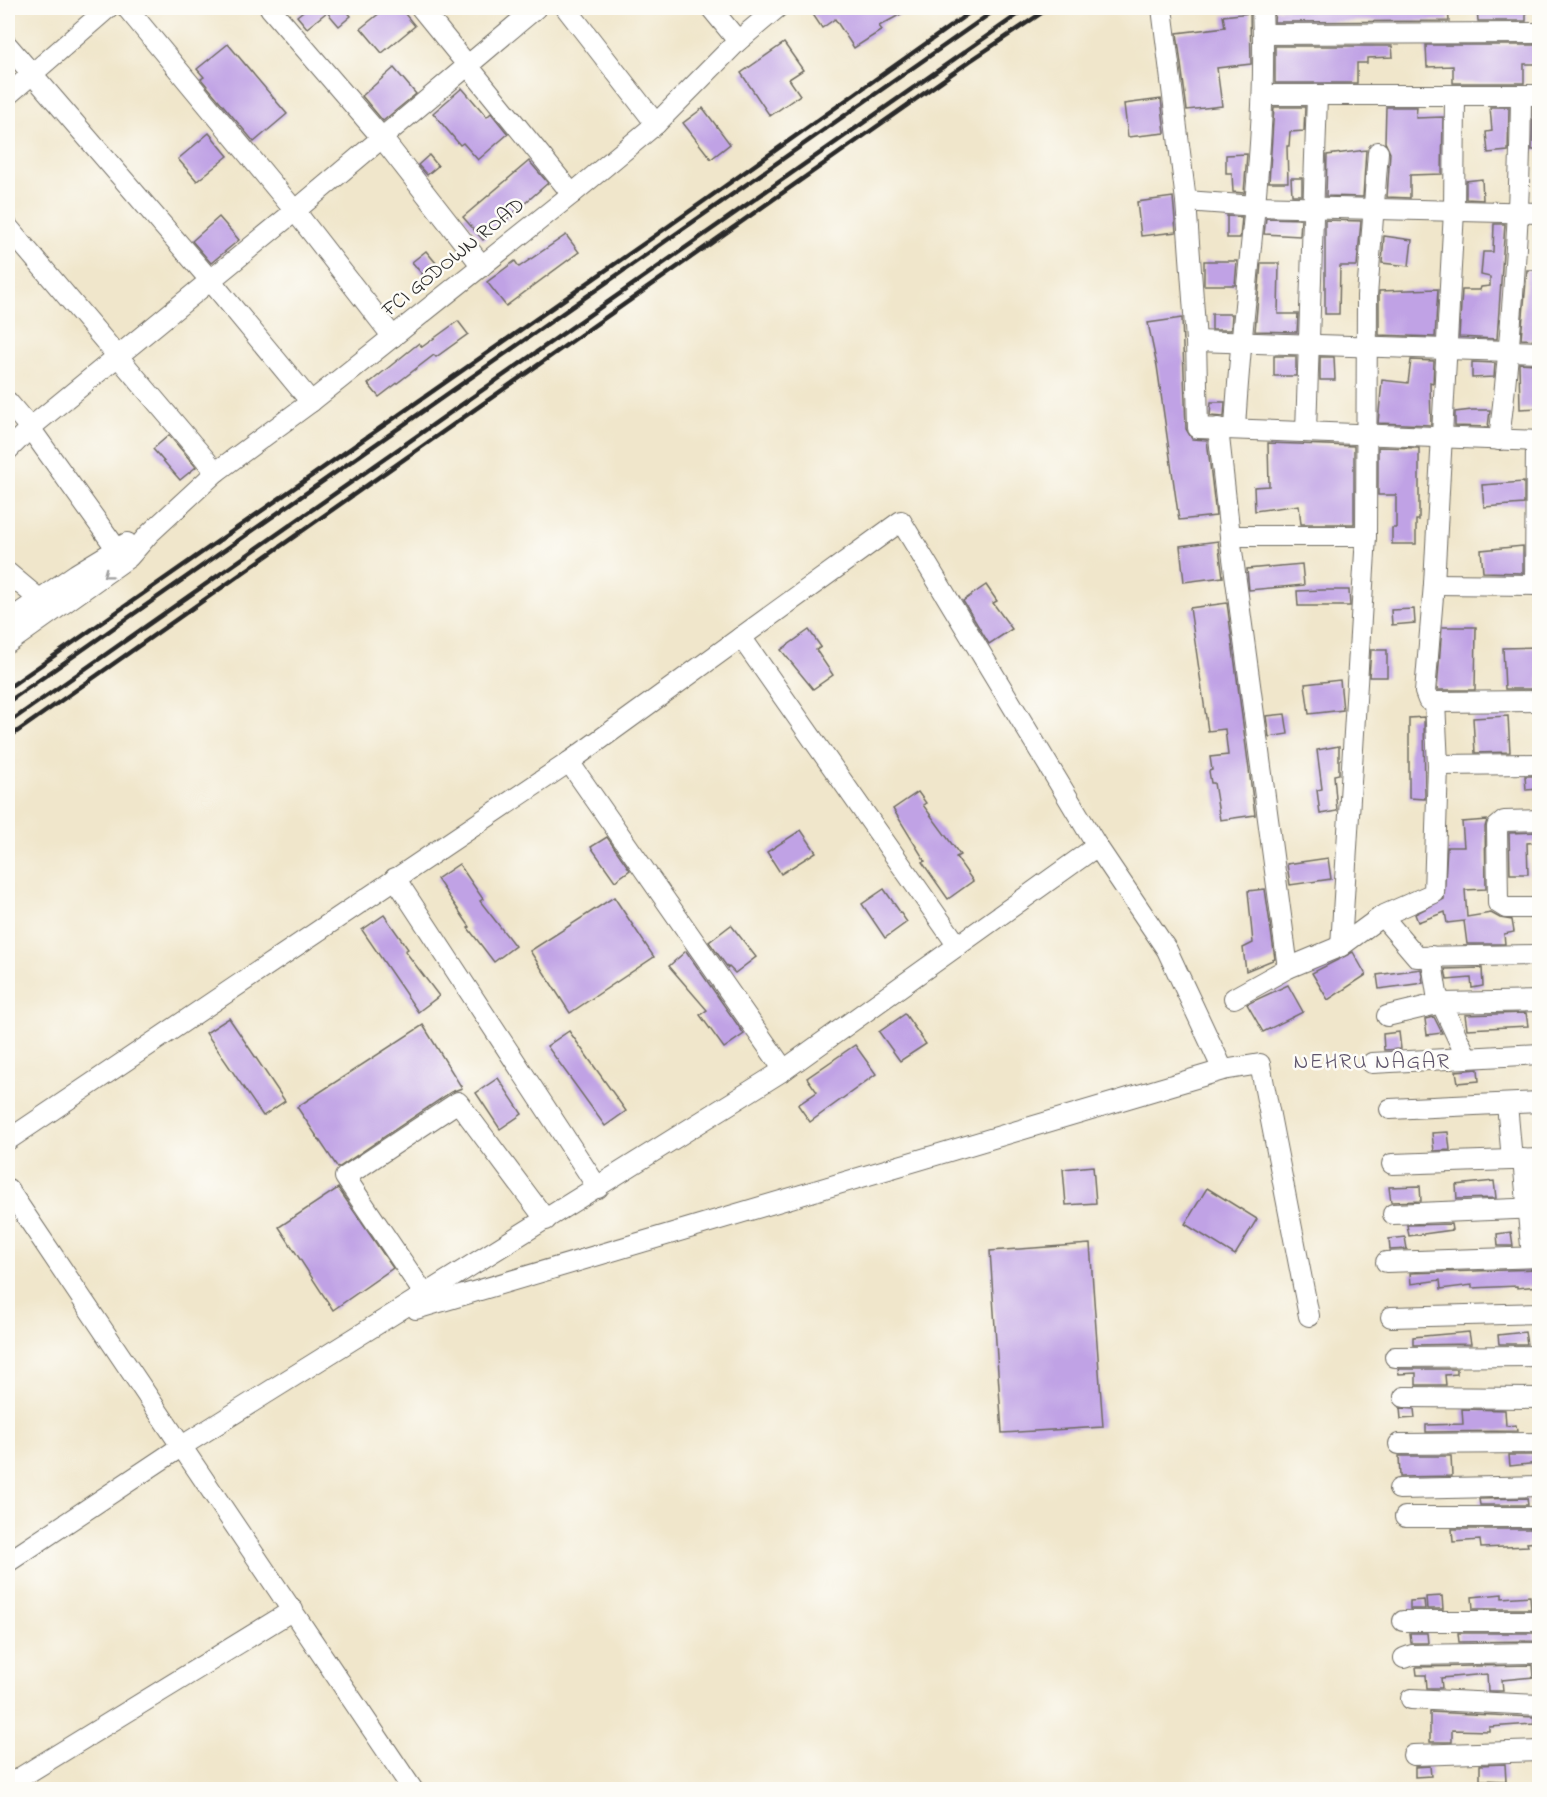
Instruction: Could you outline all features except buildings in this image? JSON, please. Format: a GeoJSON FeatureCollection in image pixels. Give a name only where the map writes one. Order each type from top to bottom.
{"type":"FeatureCollection","features":[{"type":"Feature","properties":{"kind":"street"},"geometry":{"type":"LineString","coordinates":[[8,95],[108,8]]}},
{"type":"Feature","properties":{"kind":"street"},"geometry":{"type":"LineString","coordinates":[[127,8],[295,211],[393,337]]}},
{"type":"Feature","properties":{"kind":"street"},"geometry":{"type":"LineString","coordinates":[[270,8],[382,138],[483,266]]}},
{"type":"Feature","properties":{"kind":"street"},"geometry":{"type":"LineString","coordinates":[[421,8],[469,64],[572,194]]}},
{"type":"Feature","properties":{"kind":"street"},"geometry":{"type":"LineString","coordinates":[[8,450],[30,428],[295,211],[536,8]]}},
{"type":"Feature","properties":{"kind":"street"},"geometry":{"type":"LineString","coordinates":[[566,8],[656,124]]}},
{"type":"Feature","properties":{"kind":"street"},"geometry":{"type":"LineString","coordinates":[[711,8],[738,41]]}},
{"type":"Feature","properties":{"kind":"street","name":"FCI GODOWN ROAD"},"geometry":{"type":"LineString","coordinates":[[8,643],[129,557],[149,534],[216,472],[311,402],[572,194],[656,124],[738,41],[777,8]]}},
{"type":"Feature","properties":{"kind":"street"},"geometry":{"type":"LineString","coordinates":[[1162,8],[1186,201],[1196,341],[1198,428],[1538,441],[1537,585],[1434,584]]}},
{"type":"Feature","properties":{"kind":"street"},"geometry":{"type":"LineString","coordinates":[[1262,8],[1264,95],[1256,207],[1240,344],[1227,429],[1230,536],[1288,968]]}},
{"type":"Feature","properties":{"kind":"street"},"geometry":{"type":"LineString","coordinates":[[1263,34],[1539,33]]}},
{"type":"Feature","properties":{"kind":"street"},"geometry":{"type":"LineString","coordinates":[[8,46],[210,280],[311,402]]}},
{"type":"Feature","properties":{"kind":"street"},"geometry":{"type":"LineString","coordinates":[[1264,95],[1530,95],[1509,352],[1499,440]]}},
{"type":"Feature","properties":{"kind":"street"},"geometry":{"type":"LineString","coordinates":[[1306,431],[1317,96]]}},
{"type":"Feature","properties":{"kind":"street"},"geometry":{"type":"LineString","coordinates":[[1455,96],[1454,211],[1439,438],[1434,584],[1425,692],[1428,700],[1435,702],[1539,701]]}},
{"type":"Feature","properties":{"kind":"street"},"geometry":{"type":"LineString","coordinates":[[1341,945],[1366,536],[1367,296],[1378,152]]}},
{"type":"Feature","properties":{"kind":"street"},"geometry":{"type":"LineString","coordinates":[[1186,201],[1256,207],[1539,213]]}},
{"type":"Feature","properties":{"kind":"street"},"geometry":{"type":"LineString","coordinates":[[8,227],[216,472]]}},
{"type":"Feature","properties":{"kind":"street"},"geometry":{"type":"LineString","coordinates":[[1196,341],[1539,352]]}},
{"type":"Feature","properties":{"kind":"street"},"geometry":{"type":"LineString","coordinates":[[8,402],[30,428],[116,548]]}},
{"type":"Feature","properties":{"kind":"street"},"geometry":{"type":"LineString","coordinates":[[8,1140],[569,762],[901,521],[1097,846],[1167,950],[1223,1070]]}},
{"type":"Feature","properties":{"kind":"street","name":"FCI GODOWN ROAD"},"geometry":{"type":"LineString","coordinates":[[8,621],[116,548],[149,534]]}},
{"type":"Feature","properties":{"kind":"street"},"geometry":{"type":"LineString","coordinates":[[1230,536],[1366,536]]}},
{"type":"Feature","properties":{"kind":"street"},"geometry":{"type":"LineString","coordinates":[[8,573],[39,599]]}},
{"type":"Feature","properties":{"kind":"street"},"geometry":{"type":"LineString","coordinates":[[741,637],[958,946]]}},
{"type":"Feature","properties":{"kind":"street"},"geometry":{"type":"LineString","coordinates":[[1234,998],[1288,968],[1341,945],[1382,916],[1434,893],[1438,765],[1435,702]]}},
{"type":"Feature","properties":{"kind":"street"},"geometry":{"type":"LineString","coordinates":[[569,762],[784,1070]]}},
{"type":"Feature","properties":{"kind":"street"},"geometry":{"type":"LineString","coordinates":[[1438,765],[1539,764]]}},
{"type":"Feature","properties":{"kind":"street"},"geometry":{"type":"LineString","coordinates":[[1539,820],[1500,822],[1497,838],[1500,906],[1539,908]]}},
{"type":"Feature","properties":{"kind":"street"},"geometry":{"type":"LineString","coordinates":[[8,1562],[182,1446],[784,1070],[1097,846]]}},
{"type":"Feature","properties":{"kind":"street"},"geometry":{"type":"LineString","coordinates":[[395,878],[598,1188]]}},
{"type":"Feature","properties":{"kind":"street"},"geometry":{"type":"LineString","coordinates":[[1382,916],[1417,957],[1539,955]]}},
{"type":"Feature","properties":{"kind":"street"},"geometry":{"type":"LineString","coordinates":[[1431,956],[1437,994],[1467,1058]]}},
{"type":"Feature","properties":{"kind":"street"},"geometry":{"type":"LineString","coordinates":[[1387,1016],[1441,1003],[1539,1001]]}},
{"type":"Feature","properties":{"kind":"street"},"geometry":{"type":"LineString","coordinates":[[1372,1063],[1539,1054]]}},
{"type":"Feature","properties":{"kind":"street"},"geometry":{"type":"LineString","coordinates":[[390,1317],[1223,1070],[1260,1064],[1309,1316]]}},
{"type":"Feature","properties":{"kind":"street"},"geometry":{"type":"LineString","coordinates":[[425,1295],[345,1177],[458,1102],[546,1220]]}},
{"type":"Feature","properties":{"kind":"street"},"geometry":{"type":"LineString","coordinates":[[1390,1109],[1539,1102]]}},
{"type":"Feature","properties":{"kind":"street"},"geometry":{"type":"LineString","coordinates":[[1386,1262],[1536,1257],[1534,1208],[1525,1159],[1507,1104]]}},
{"type":"Feature","properties":{"kind":"street"},"geometry":{"type":"LineString","coordinates":[[1392,1164],[1525,1159]]}},
{"type":"Feature","properties":{"kind":"street"},"geometry":{"type":"LineString","coordinates":[[8,1190],[413,1790]]}},
{"type":"Feature","properties":{"kind":"street"},"geometry":{"type":"LineString","coordinates":[[1393,1214],[1534,1208]]}},
{"type":"Feature","properties":{"kind":"street"},"geometry":{"type":"LineString","coordinates":[[1391,1317],[1539,1313]]}},
{"type":"Feature","properties":{"kind":"street"},"geometry":{"type":"LineString","coordinates":[[1395,1357],[1539,1356]]}},
{"type":"Feature","properties":{"kind":"street"},"geometry":{"type":"LineString","coordinates":[[1404,1397],[1539,1398]]}},
{"type":"Feature","properties":{"kind":"street"},"geometry":{"type":"LineString","coordinates":[[1399,1444],[1539,1443]]}},
{"type":"Feature","properties":{"kind":"street"},"geometry":{"type":"LineString","coordinates":[[1399,1489],[1539,1486]]}},
{"type":"Feature","properties":{"kind":"street"},"geometry":{"type":"LineString","coordinates":[[1405,1517],[1539,1517]]}},
{"type":"Feature","properties":{"kind":"street"},"geometry":{"type":"LineString","coordinates":[[8,1785],[292,1610]]}},
{"type":"Feature","properties":{"kind":"street"},"geometry":{"type":"LineString","coordinates":[[1403,1621],[1539,1621]]}},
{"type":"Feature","properties":{"kind":"street"},"geometry":{"type":"LineString","coordinates":[[1404,1658],[1539,1653]]}},
{"type":"Feature","properties":{"kind":"street"},"geometry":{"type":"LineString","coordinates":[[1411,1699],[1539,1705]]}},
{"type":"Feature","properties":{"kind":"street"},"geometry":{"type":"LineString","coordinates":[[1413,1755],[1539,1751]]}},
{"type":"Feature","properties":{"kind":"railway"},"geometry":{"type":"LineString","coordinates":[[8,688],[649,240],[976,8]]}},
{"type":"Feature","properties":{"kind":"railway"},"geometry":{"type":"LineString","coordinates":[[8,702],[998,8]]}},
{"type":"Feature","properties":{"kind":"railway"},"geometry":{"type":"LineString","coordinates":[[8,723],[1027,8]]}},
{"type":"Feature","properties":{"kind":"railway"},"geometry":{"type":"LineString","coordinates":[[8,738],[970,61],[1049,8]]}},
{"type":"Feature","properties":{"kind":"district","name":"NEHRU NAGAR"},"geometry":{"type":"Point","coordinates":[1372,1063]}}]}
